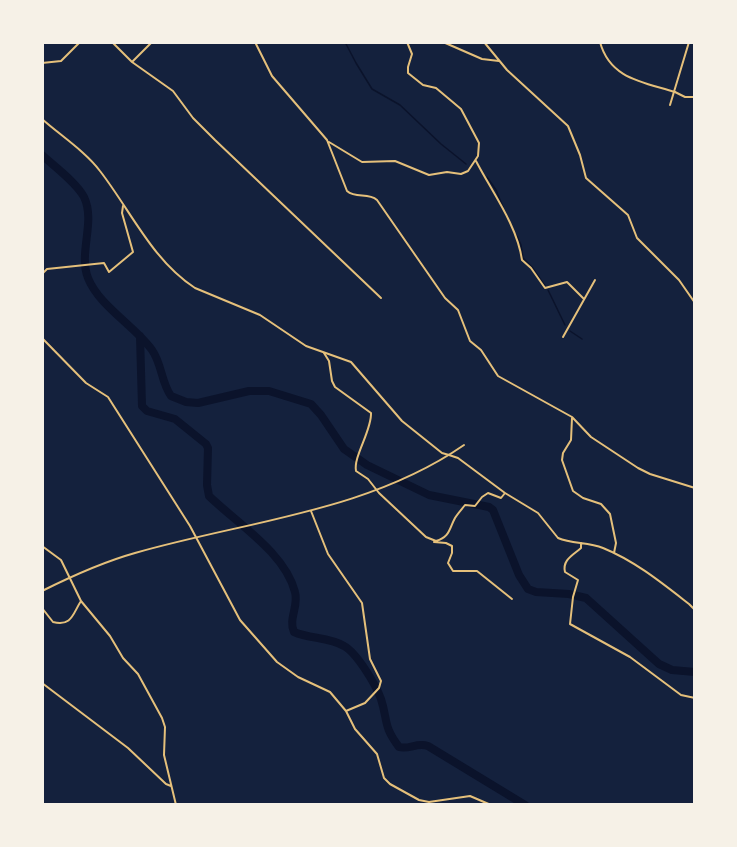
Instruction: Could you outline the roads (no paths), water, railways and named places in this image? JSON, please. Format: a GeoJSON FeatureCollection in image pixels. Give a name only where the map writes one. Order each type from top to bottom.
{"type":"FeatureCollection","features":[{"type":"Feature","properties":{"kind":"street"},"geometry":{"type":"LineString","coordinates":[[42,63],[61,61],[80,42]]}},
{"type":"Feature","properties":{"kind":"street"},"geometry":{"type":"LineString","coordinates":[[112,42],[132,62],[173,92],[193,118],[215,140],[381,298]]}},
{"type":"Feature","properties":{"kind":"street"},"geometry":{"type":"LineString","coordinates":[[132,62],[152,42]]}},
{"type":"Feature","properties":{"kind":"street"},"geometry":{"type":"LineString","coordinates":[[255,42],[272,76],[327,140],[357,160],[362,162],[395,160],[429,176],[447,172],[461,174],[468,171],[476,161],[478,140],[460,109],[436,88],[423,84],[408,73],[412,54],[407,42]]}},
{"type":"Feature","properties":{"kind":"street"},"geometry":{"type":"LineString","coordinates":[[443,42],[482,59],[499,61]]}},
{"type":"Feature","properties":{"kind":"street"},"geometry":{"type":"LineString","coordinates":[[484,42],[499,61],[568,126],[580,155],[586,178],[628,215],[637,237],[679,280],[695,303]]}},
{"type":"Feature","properties":{"kind":"street"},"geometry":{"type":"LineString","coordinates":[[600,42],[603,54],[616,70],[633,79],[695,98]]}},
{"type":"Feature","properties":{"kind":"street"},"geometry":{"type":"LineString","coordinates":[[670,105],[689,42]]}},
{"type":"Feature","properties":{"kind":"street"},"geometry":{"type":"LineString","coordinates":[[42,119],[99,169],[151,245],[187,282],[195,288],[260,315],[306,346],[351,362],[402,421],[442,453],[458,458],[504,493],[538,513],[558,538],[614,552],[644,570],[695,610]]}},
{"type":"Feature","properties":{"kind":"street"},"geometry":{"type":"LineString","coordinates":[[327,140],[347,191],[354,196],[369,195],[377,200],[445,298],[458,310],[470,341],[481,350],[493,371],[572,417],[591,436],[638,468],[695,488]]}},
{"type":"Feature","properties":{"kind":"street"},"geometry":{"type":"LineString","coordinates":[[476,161],[498,197],[520,245],[522,260],[531,268],[545,288],[567,282],[584,299]]}},
{"type":"Feature","properties":{"kind":"street"},"geometry":{"type":"LineString","coordinates":[[42,274],[47,268],[104,263],[109,272],[133,252],[122,213],[123,206]]}},
{"type":"Feature","properties":{"kind":"street"},"geometry":{"type":"LineString","coordinates":[[563,337],[595,280]]}},
{"type":"Feature","properties":{"kind":"street"},"geometry":{"type":"LineString","coordinates":[[42,338],[86,382],[108,397],[190,526],[240,620],[277,662],[298,677],[330,692],[346,711],[355,729],[377,754],[384,778],[390,784],[419,800],[440,801],[470,796],[491,805]]}},
{"type":"Feature","properties":{"kind":"street"},"geometry":{"type":"LineString","coordinates":[[324,353],[336,387],[371,413],[371,420],[357,459],[356,471],[431,540],[452,546],[448,563],[453,571],[477,571],[512,599]]}},
{"type":"Feature","properties":{"kind":"street"},"geometry":{"type":"LineString","coordinates":[[572,417],[571,440],[563,453],[562,460],[573,491],[583,498],[602,504],[610,514],[616,543],[614,552]]}},
{"type":"Feature","properties":{"kind":"street"},"geometry":{"type":"LineString","coordinates":[[42,591],[109,562],[178,542],[351,500],[404,479],[464,445]]}},
{"type":"Feature","properties":{"kind":"street"},"geometry":{"type":"LineString","coordinates":[[431,540],[441,539],[448,534],[456,516],[465,505],[476,504],[488,493],[501,498],[504,493]]}},
{"type":"Feature","properties":{"kind":"street"},"geometry":{"type":"LineString","coordinates":[[311,511],[328,555],[362,603],[370,659],[381,681],[379,688],[361,705],[346,711]]}},
{"type":"Feature","properties":{"kind":"street"},"geometry":{"type":"LineString","coordinates":[[581,542],[581,548],[568,559],[564,567],[566,572],[578,580],[569,622],[572,626],[630,657],[681,695],[695,698]]}},
{"type":"Feature","properties":{"kind":"street"},"geometry":{"type":"LineString","coordinates":[[42,546],[57,556],[64,565],[81,601],[110,636],[123,658],[138,674],[162,718],[165,727],[165,755],[176,805]]}},
{"type":"Feature","properties":{"kind":"street"},"geometry":{"type":"LineString","coordinates":[[42,608],[53,622],[63,623],[72,618],[81,601]]}},
{"type":"Feature","properties":{"kind":"street"},"geometry":{"type":"LineString","coordinates":[[42,683],[120,741],[166,784],[171,786]]}},
{"type":"Feature","properties":{"kind":"waterway"},"geometry":{"type":"LineString","coordinates":[[345,42],[372,89],[400,105],[466,164]]}},
{"type":"Feature","properties":{"kind":"waterway"},"geometry":{"type":"LineString","coordinates":[[42,155],[71,180],[84,197],[88,217],[85,268],[93,288],[100,298],[152,350],[171,396],[186,402],[198,403],[249,391],[269,391],[311,404],[344,449],[367,465],[429,495],[489,507],[493,510],[519,575],[528,589],[586,598],[659,664],[672,670],[695,672]]}},
{"type":"Feature","properties":{"kind":"waterway"},"geometry":{"type":"LineString","coordinates":[[487,177],[496,190],[503,207]]}},
{"type":"Feature","properties":{"kind":"waterway"},"geometry":{"type":"LineString","coordinates":[[517,236],[523,258],[545,286]]}},
{"type":"Feature","properties":{"kind":"waterway"},"geometry":{"type":"LineString","coordinates":[[548,290],[565,325]]}},
{"type":"Feature","properties":{"kind":"waterway"},"geometry":{"type":"LineString","coordinates":[[570,331],[582,339]]}},
{"type":"Feature","properties":{"kind":"waterway"},"geometry":{"type":"LineString","coordinates":[[140,336],[142,406],[147,411],[175,419],[206,444],[209,496],[271,552],[290,578],[296,597],[292,622],[294,632],[338,643],[355,655],[379,693],[388,728],[399,747],[428,746],[525,805]]}}]}
